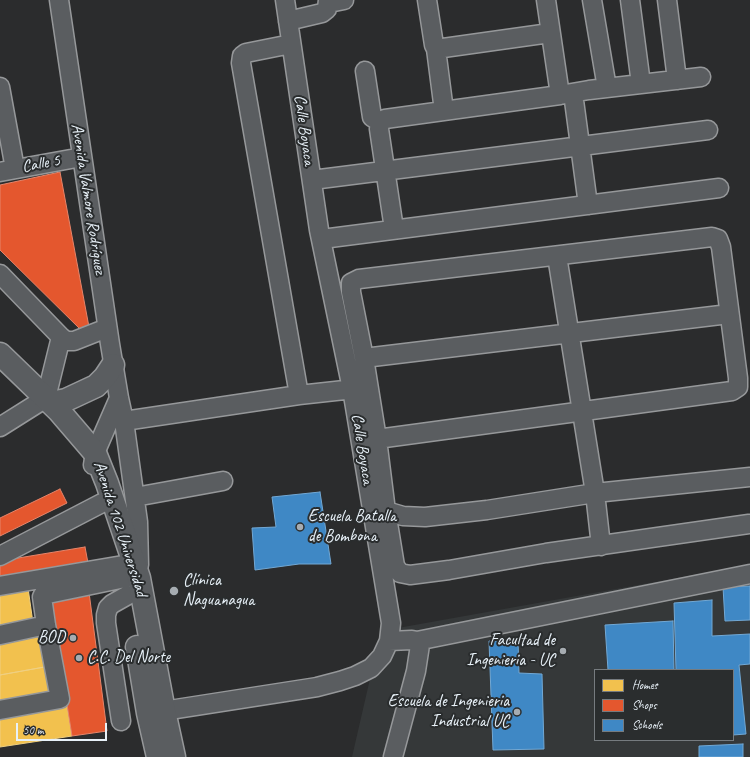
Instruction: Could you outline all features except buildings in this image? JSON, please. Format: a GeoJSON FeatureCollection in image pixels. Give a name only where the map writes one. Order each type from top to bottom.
{"type":"FeatureCollection","features":[{"type":"Feature","properties":{"kind":"main road","name":"Avenida 102 Universidad"},"geometry":{"type":"LineString","coordinates":[[1,357],[52,404],[76,445],[99,479],[129,579],[156,712],[158,757]]}},
{"type":"Feature","properties":{"kind":"main road"},"geometry":{"type":"LineString","coordinates":[[52,404],[66,400],[96,386],[105,377],[113,365]]}},
{"type":"Feature","properties":{"kind":"main road","name":"Avenida 102 Universidad"},"geometry":{"type":"LineString","coordinates":[[156,712],[174,757]]}},
{"type":"Feature","properties":{"kind":"street","name":"Avenida Valmore Rodríguez"},"geometry":{"type":"LineString","coordinates":[[59,0],[113,365],[124,421],[135,497],[138,522],[129,579]]}},
{"type":"Feature","properties":{"kind":"street","name":"Calle Boyaca"},"geometry":{"type":"LineString","coordinates":[[156,712],[316,687],[340,681],[371,668],[382,656],[389,641],[391,623],[360,388],[319,230],[285,0]]}},
{"type":"Feature","properties":{"kind":"street"},"geometry":{"type":"LineString","coordinates":[[427,0],[434,45],[436,49],[444,111]]}},
{"type":"Feature","properties":{"kind":"street"},"geometry":{"type":"LineString","coordinates":[[546,0],[550,34],[580,146],[588,205]]}},
{"type":"Feature","properties":{"kind":"street"},"geometry":{"type":"LineString","coordinates":[[592,0],[607,88]]}},
{"type":"Feature","properties":{"kind":"street"},"geometry":{"type":"LineString","coordinates":[[630,0],[641,84]]}},
{"type":"Feature","properties":{"kind":"street"},"geometry":{"type":"LineString","coordinates":[[667,0],[677,80]]}},
{"type":"Feature","properties":{"kind":"street"},"geometry":{"type":"LineString","coordinates":[[288,21],[322,13],[334,1]]}},
{"type":"Feature","properties":{"kind":"street"},"geometry":{"type":"LineString","coordinates":[[436,49],[550,34]]}},
{"type":"Feature","properties":{"kind":"street"},"geometry":{"type":"LineString","coordinates":[[292,44],[246,53],[242,56],[242,62],[299,395]]}},
{"type":"Feature","properties":{"kind":"street"},"geometry":{"type":"LineString","coordinates":[[365,71],[372,117],[380,122]]}},
{"type":"Feature","properties":{"kind":"street"},"geometry":{"type":"LineString","coordinates":[[380,122],[385,119],[607,88],[701,77]]}},
{"type":"Feature","properties":{"kind":"street"},"geometry":{"type":"LineString","coordinates":[[0,87],[7,171]]}},
{"type":"Feature","properties":{"kind":"street"},"geometry":{"type":"LineString","coordinates":[[380,122],[379,129],[384,170],[394,229]]}},
{"type":"Feature","properties":{"kind":"street"},"geometry":{"type":"LineString","coordinates":[[312,180],[708,130]]}},
{"type":"Feature","properties":{"kind":"street","name":"Calle 5"},"geometry":{"type":"LineString","coordinates":[[7,171],[82,156]]}},
{"type":"Feature","properties":{"kind":"street"},"geometry":{"type":"LineString","coordinates":[[322,239],[719,188]]}},
{"type":"Feature","properties":{"kind":"street"},"geometry":{"type":"LineString","coordinates":[[378,439],[732,391],[738,387],[738,378],[721,247],[718,239],[712,237],[359,279],[351,283],[351,292],[364,358],[360,388],[378,439],[386,511],[395,566],[400,573],[406,575],[449,570],[546,553],[749,524]]}},
{"type":"Feature","properties":{"kind":"street"},"geometry":{"type":"LineString","coordinates":[[556,256],[595,493],[601,546]]}},
{"type":"Feature","properties":{"kind":"street"},"geometry":{"type":"LineString","coordinates":[[0,274],[66,341],[74,341],[108,328]]}},
{"type":"Feature","properties":{"kind":"street"},"geometry":{"type":"LineString","coordinates":[[364,358],[729,314]]}},
{"type":"Feature","properties":{"kind":"street"},"geometry":{"type":"LineString","coordinates":[[0,426],[52,404],[61,337]]}},
{"type":"Feature","properties":{"kind":"street"},"geometry":{"type":"LineString","coordinates":[[124,421],[299,395],[360,388]]}},
{"type":"Feature","properties":{"kind":"street"},"geometry":{"type":"LineString","coordinates":[[99,479],[119,398]]}},
{"type":"Feature","properties":{"kind":"street"},"geometry":{"type":"LineString","coordinates":[[0,556],[99,479],[119,473],[129,455]]}},
{"type":"Feature","properties":{"kind":"street"},"geometry":{"type":"LineString","coordinates":[[386,511],[404,516],[425,517],[487,510],[595,493],[750,477]]}},
{"type":"Feature","properties":{"kind":"street"},"geometry":{"type":"LineString","coordinates":[[135,497],[223,481]]}},
{"type":"Feature","properties":{"kind":"street"},"geometry":{"type":"LineString","coordinates":[[389,641],[417,641],[750,574]]}},
{"type":"Feature","properties":{"kind":"street"},"geometry":{"type":"LineString","coordinates":[[0,586],[129,579]]}},
{"type":"Feature","properties":{"kind":"street"},"geometry":{"type":"LineString","coordinates":[[0,710],[60,699],[46,625],[43,595],[129,579]]}},
{"type":"Feature","properties":{"kind":"street"},"geometry":{"type":"LineString","coordinates":[[121,721],[106,615],[108,608],[129,579]]}},
{"type":"Feature","properties":{"kind":"street"},"geometry":{"type":"LineString","coordinates":[[0,635],[46,625]]}},
{"type":"Feature","properties":{"kind":"street"},"geometry":{"type":"LineString","coordinates":[[393,757],[416,671],[420,646],[417,641]]}},
{"type":"Feature","properties":{"kind":"shaded area","name":"Facultad de Ingenieria - UC"},"geometry":{"type":"Polygon","coordinates":[[[750,565],[750,757],[352,757],[381,631],[750,565]]]}},
{"type":"Feature","properties":{"kind":"place","name":"Escuela Batalla de Bombona"},"geometry":{"type":"Point","coordinates":[300,527]}},
{"type":"Feature","properties":{"kind":"place","name":"Clínica Naguanagua"},"geometry":{"type":"Point","coordinates":[174,591]}},
{"type":"Feature","properties":{"kind":"place","name":"BOD"},"geometry":{"type":"Point","coordinates":[73,638]}},
{"type":"Feature","properties":{"kind":"place","name":"Facultad de Ingenieria - UC"},"geometry":{"type":"Point","coordinates":[563,651]}},
{"type":"Feature","properties":{"kind":"place","name":"C.C. Del Norte"},"geometry":{"type":"Point","coordinates":[79,658]}},
{"type":"Feature","properties":{"kind":"place","name":"Escuela de Ingenieria Industrial UC"},"geometry":{"type":"Point","coordinates":[517,712]}}]}
